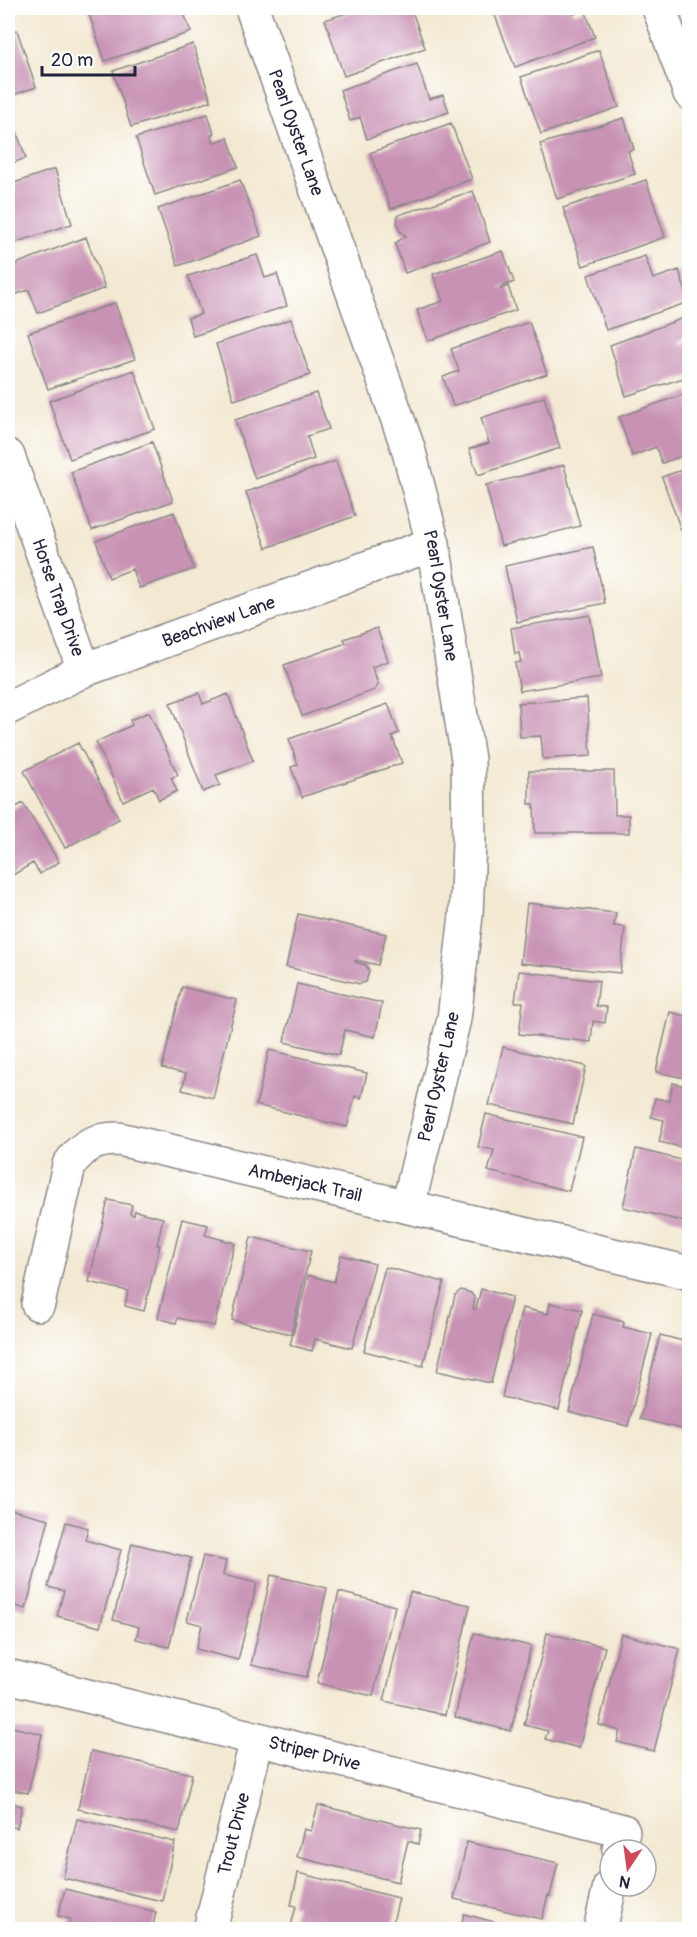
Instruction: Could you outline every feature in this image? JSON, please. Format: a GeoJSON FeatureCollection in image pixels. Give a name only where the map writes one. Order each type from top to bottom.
{"type":"FeatureCollection","features":[{"type":"Feature","properties":{"kind":"street","name":"Pearl Oyster Lane"},"geometry":{"type":"LineString","coordinates":[[252,8],[408,448],[433,544],[468,759],[469,842],[466,915],[454,1019],[408,1206]]}},
{"type":"Feature","properties":{"kind":"street"},"geometry":{"type":"LineString","coordinates":[[660,8],[683,55],[690,93]]}},
{"type":"Feature","properties":{"kind":"street","name":"Horse Trap Drive"},"geometry":{"type":"LineString","coordinates":[[8,456],[84,670]]}},
{"type":"Feature","properties":{"kind":"street","name":"Beachview Lane"},"geometry":{"type":"LineString","coordinates":[[8,708],[84,670],[433,544]]}},
{"type":"Feature","properties":{"kind":"street","name":"Amberjack Trail"},"geometry":{"type":"LineString","coordinates":[[38,1304],[69,1164],[79,1150],[104,1139],[119,1138],[690,1272]]}},
{"type":"Feature","properties":{"kind":"street","name":"Striper Drive"},"geometry":{"type":"LineString","coordinates":[[8,1676],[257,1739],[614,1838]]}},
{"type":"Feature","properties":{"kind":"street","name":"Trout Drive"},"geometry":{"type":"LineString","coordinates":[[210,1929],[257,1739]]}},
{"type":"Feature","properties":{"kind":"street"},"geometry":{"type":"LineString","coordinates":[[600,1929],[607,1898]]}},
{"type":"Feature","properties":{"kind":"building"},"geometry":{"type":"Polygon","coordinates":[[[87,8],[182,8],[191,32],[105,61],[87,8]]]}},
{"type":"Feature","properties":{"kind":"building"},"geometry":{"type":"Polygon","coordinates":[[[362,8],[411,8],[425,48],[344,76],[325,20],[362,8]]]}},
{"type":"Feature","properties":{"kind":"building"},"geometry":{"type":"Polygon","coordinates":[[[510,8],[571,8],[573,14],[585,10],[595,37],[515,67],[494,13],[510,8]]]}},
{"type":"Feature","properties":{"kind":"building"},"geometry":{"type":"Polygon","coordinates":[[[17,30],[36,87],[8,97],[8,33],[17,30]]]}},
{"type":"Feature","properties":{"kind":"building"},"geometry":{"type":"Polygon","coordinates":[[[193,44],[211,101],[131,127],[113,71],[193,44]]]}},
{"type":"Feature","properties":{"kind":"building"},"geometry":{"type":"Polygon","coordinates":[[[599,50],[619,107],[541,134],[521,77],[599,50]]]}},
{"type":"Feature","properties":{"kind":"building"},"geometry":{"type":"Polygon","coordinates":[[[417,64],[429,99],[443,95],[449,112],[367,139],[360,117],[350,121],[340,90],[417,64]]]}},
{"type":"Feature","properties":{"kind":"building"},"geometry":{"type":"Polygon","coordinates":[[[8,108],[26,158],[8,165],[8,108]]]}},
{"type":"Feature","properties":{"kind":"building"},"geometry":{"type":"Polygon","coordinates":[[[208,114],[214,142],[228,138],[238,167],[155,195],[136,138],[208,114]]]}},
{"type":"Feature","properties":{"kind":"building"},"geometry":{"type":"Polygon","coordinates":[[[624,118],[634,149],[628,151],[635,174],[557,199],[540,144],[624,118]]]}},
{"type":"Feature","properties":{"kind":"building"},"geometry":{"type":"Polygon","coordinates":[[[451,123],[472,179],[391,209],[370,153],[451,123]]]}},
{"type":"Feature","properties":{"kind":"building"},"geometry":{"type":"Polygon","coordinates":[[[55,169],[72,224],[8,245],[8,185],[55,169]]]}},
{"type":"Feature","properties":{"kind":"building"},"geometry":{"type":"Polygon","coordinates":[[[240,180],[261,236],[178,266],[158,209],[240,180]]]}},
{"type":"Feature","properties":{"kind":"building"},"geometry":{"type":"Polygon","coordinates":[[[646,180],[665,237],[583,266],[563,208],[646,180]]]}},
{"type":"Feature","properties":{"kind":"building"},"geometry":{"type":"Polygon","coordinates":[[[473,191],[490,242],[405,273],[395,243],[406,236],[400,231],[397,223],[398,215],[473,191]]]}},
{"type":"Feature","properties":{"kind":"building"},"geometry":{"type":"Polygon","coordinates":[[[86,237],[105,288],[38,313],[29,290],[14,295],[8,277],[8,267],[86,237]]]}},
{"type":"Feature","properties":{"kind":"building"},"geometry":{"type":"Polygon","coordinates":[[[503,251],[514,282],[500,287],[501,289],[508,286],[516,310],[428,341],[417,310],[443,301],[433,274],[503,251]]]}},
{"type":"Feature","properties":{"kind":"building"},"geometry":{"type":"Polygon","coordinates":[[[257,255],[265,278],[277,274],[287,306],[193,336],[188,318],[201,314],[188,276],[257,255]]]}},
{"type":"Feature","properties":{"kind":"building"},"geometry":{"type":"Polygon","coordinates":[[[645,256],[653,279],[679,270],[689,302],[606,330],[588,275],[645,256]]]}},
{"type":"Feature","properties":{"kind":"building"},"geometry":{"type":"Polygon","coordinates":[[[115,303],[135,359],[48,389],[28,333],[115,303]]]}},
{"type":"Feature","properties":{"kind":"building"},"geometry":{"type":"Polygon","coordinates":[[[291,319],[310,375],[234,400],[216,344],[291,319]]]}},
{"type":"Feature","properties":{"kind":"building"},"geometry":{"type":"Polygon","coordinates":[[[681,319],[690,322],[690,335],[679,342],[680,344],[690,341],[690,376],[626,396],[610,345],[681,319]]]}},
{"type":"Feature","properties":{"kind":"building"},"geometry":{"type":"Polygon","coordinates":[[[529,322],[547,374],[453,406],[443,377],[459,371],[451,349],[529,322]]]}},
{"type":"Feature","properties":{"kind":"building"},"geometry":{"type":"Polygon","coordinates":[[[134,370],[155,429],[70,459],[49,401],[134,370]]]}},
{"type":"Feature","properties":{"kind":"building"},"geometry":{"type":"Polygon","coordinates":[[[690,392],[690,453],[662,463],[656,447],[632,456],[619,417],[690,392]]]}},
{"type":"Feature","properties":{"kind":"building"},"geometry":{"type":"Polygon","coordinates":[[[316,393],[329,429],[307,436],[314,459],[255,479],[235,420],[316,393]]]}},
{"type":"Feature","properties":{"kind":"building"},"geometry":{"type":"Polygon","coordinates":[[[544,397],[560,448],[478,475],[469,449],[489,443],[481,418],[544,397]]]}},
{"type":"Feature","properties":{"kind":"building"},"geometry":{"type":"Polygon","coordinates":[[[152,442],[173,501],[92,530],[71,472],[152,442]]]}},
{"type":"Feature","properties":{"kind":"building"},"geometry":{"type":"Polygon","coordinates":[[[336,461],[355,516],[266,548],[246,492],[336,461]]]}},
{"type":"Feature","properties":{"kind":"building"},"geometry":{"type":"Polygon","coordinates":[[[564,465],[580,526],[501,546],[486,485],[564,465]]]}},
{"type":"Feature","properties":{"kind":"building"},"geometry":{"type":"Polygon","coordinates":[[[690,467],[690,527],[681,530],[662,477],[690,467]]]}},
{"type":"Feature","properties":{"kind":"building"},"geometry":{"type":"Polygon","coordinates":[[[174,512],[194,569],[139,588],[132,569],[109,578],[96,541],[174,512]]]}},
{"type":"Feature","properties":{"kind":"building"},"geometry":{"type":"Polygon","coordinates":[[[593,547],[605,603],[517,622],[505,566],[593,547]]]}},
{"type":"Feature","properties":{"kind":"building"},"geometry":{"type":"Polygon","coordinates":[[[590,615],[601,678],[520,691],[515,663],[521,662],[519,653],[515,654],[511,628],[590,615]]]}},
{"type":"Feature","properties":{"kind":"building"},"geometry":{"type":"Polygon","coordinates":[[[377,628],[388,661],[372,667],[378,684],[375,690],[302,716],[284,665],[346,643],[344,639],[377,628]]]}},
{"type":"Feature","properties":{"kind":"building"},"geometry":{"type":"Polygon","coordinates":[[[199,693],[203,704],[228,694],[253,761],[216,775],[220,785],[203,792],[170,703],[199,693]]]}},
{"type":"Feature","properties":{"kind":"building"},"geometry":{"type":"Polygon","coordinates":[[[587,698],[591,756],[543,759],[541,736],[520,737],[518,703],[587,698]]]}},
{"type":"Feature","properties":{"kind":"building"},"geometry":{"type":"Polygon","coordinates":[[[388,704],[399,733],[392,736],[402,763],[302,797],[291,767],[298,765],[289,739],[388,704]]]}},
{"type":"Feature","properties":{"kind":"building"},"geometry":{"type":"Polygon","coordinates":[[[149,712],[178,775],[171,778],[177,791],[159,800],[153,787],[123,801],[96,742],[132,725],[130,720],[149,712]]]}},
{"type":"Feature","properties":{"kind":"building"},"geometry":{"type":"Polygon","coordinates":[[[78,743],[119,819],[65,848],[24,771],[78,743]]]}},
{"type":"Feature","properties":{"kind":"building"},"geometry":{"type":"Polygon","coordinates":[[[529,771],[614,771],[615,815],[629,815],[629,833],[535,833],[534,804],[529,804],[529,771]]]}},
{"type":"Feature","properties":{"kind":"building"},"geometry":{"type":"Polygon","coordinates":[[[23,803],[59,862],[40,874],[33,863],[8,878],[8,812],[23,803]]]}},
{"type":"Feature","properties":{"kind":"building"},"geometry":{"type":"Polygon","coordinates":[[[527,903],[616,913],[614,926],[625,927],[620,973],[520,963],[527,903]]]}},
{"type":"Feature","properties":{"kind":"building"},"geometry":{"type":"Polygon","coordinates":[[[298,914],[386,934],[378,965],[356,960],[355,962],[366,965],[369,971],[366,982],[360,984],[286,967],[298,914]]]}},
{"type":"Feature","properties":{"kind":"building"},"geometry":{"type":"Polygon","coordinates":[[[519,971],[599,981],[596,1006],[607,1007],[605,1023],[593,1021],[591,1042],[519,1034],[523,1002],[515,1002],[519,971]]]}},
{"type":"Feature","properties":{"kind":"building"},"geometry":{"type":"Polygon","coordinates":[[[297,984],[382,1003],[375,1037],[345,1030],[339,1055],[284,1042],[297,984]]]}},
{"type":"Feature","properties":{"kind":"building"},"geometry":{"type":"Polygon","coordinates":[[[182,987],[237,1000],[213,1098],[182,1090],[186,1074],[162,1068],[182,987]]]}},
{"type":"Feature","properties":{"kind":"building"},"geometry":{"type":"Polygon","coordinates":[[[670,1012],[690,1017],[690,1079],[656,1072],[670,1012]]]}},
{"type":"Feature","properties":{"kind":"building"},"geometry":{"type":"Polygon","coordinates":[[[503,1047],[586,1066],[573,1124],[489,1105],[503,1047]]]}},
{"type":"Feature","properties":{"kind":"building"},"geometry":{"type":"Polygon","coordinates":[[[269,1050],[367,1073],[361,1098],[355,1096],[347,1127],[256,1105],[269,1050]]]}},
{"type":"Feature","properties":{"kind":"building"},"geometry":{"type":"Polygon","coordinates":[[[673,1083],[690,1087],[690,1149],[659,1142],[664,1120],[651,1117],[655,1098],[669,1101],[673,1083]]]}},
{"type":"Feature","properties":{"kind":"building"},"geometry":{"type":"Polygon","coordinates":[[[486,1114],[582,1137],[569,1191],[488,1171],[494,1150],[478,1147],[486,1114]]]}},
{"type":"Feature","properties":{"kind":"building"},"geometry":{"type":"Polygon","coordinates":[[[636,1149],[690,1162],[690,1223],[623,1207],[636,1149]]]}},
{"type":"Feature","properties":{"kind":"building"},"geometry":{"type":"Polygon","coordinates":[[[108,1200],[132,1205],[130,1214],[134,1215],[135,1211],[163,1218],[157,1245],[160,1245],[144,1311],[125,1306],[128,1291],[89,1282],[108,1200]]]}},
{"type":"Feature","properties":{"kind":"building"},"geometry":{"type":"Polygon","coordinates":[[[182,1219],[208,1225],[205,1235],[235,1243],[214,1326],[178,1318],[176,1323],[158,1318],[182,1219]]]}},
{"type":"Feature","properties":{"kind":"building"},"geometry":{"type":"Polygon","coordinates":[[[251,1237],[311,1251],[291,1334],[232,1320],[251,1237]]]}},
{"type":"Feature","properties":{"kind":"building"},"geometry":{"type":"Polygon","coordinates":[[[341,1255],[375,1264],[352,1348],[315,1339],[312,1351],[290,1345],[308,1275],[334,1282],[341,1255]]]}},
{"type":"Feature","properties":{"kind":"building"},"geometry":{"type":"Polygon","coordinates":[[[385,1267],[444,1282],[423,1366],[364,1351],[385,1267]]]}},
{"type":"Feature","properties":{"kind":"building"},"geometry":{"type":"Polygon","coordinates":[[[481,1289],[512,1297],[491,1383],[437,1371],[455,1295],[461,1290],[471,1293],[475,1299],[473,1309],[476,1309],[481,1289]]]}},
{"type":"Feature","properties":{"kind":"building"},"geometry":{"type":"Polygon","coordinates":[[[550,1303],[582,1310],[559,1410],[502,1397],[522,1308],[548,1314],[550,1303]]]}},
{"type":"Feature","properties":{"kind":"building"},"geometry":{"type":"Polygon","coordinates":[[[593,1314],[624,1322],[623,1327],[652,1334],[628,1426],[569,1412],[593,1314]]]}},
{"type":"Feature","properties":{"kind":"building"},"geometry":{"type":"Polygon","coordinates":[[[660,1335],[687,1342],[690,1335],[690,1431],[640,1419],[660,1335]]]}},
{"type":"Feature","properties":{"kind":"building"},"geometry":{"type":"Polygon","coordinates":[[[8,1504],[9,1509],[49,1519],[26,1609],[8,1604],[8,1504]]]}},
{"type":"Feature","properties":{"kind":"building"},"geometry":{"type":"Polygon","coordinates":[[[66,1522],[88,1528],[85,1540],[121,1550],[100,1627],[57,1616],[64,1591],[48,1587],[66,1522]]]}},
{"type":"Feature","properties":{"kind":"building"},"geometry":{"type":"Polygon","coordinates":[[[132,1543],[191,1558],[169,1647],[136,1639],[139,1627],[113,1620],[132,1543]]]}},
{"type":"Feature","properties":{"kind":"building"},"geometry":{"type":"Polygon","coordinates":[[[203,1556],[226,1561],[223,1575],[257,1583],[238,1660],[196,1649],[202,1625],[187,1621],[203,1556]]]}},
{"type":"Feature","properties":{"kind":"building"},"geometry":{"type":"Polygon","coordinates":[[[271,1575],[327,1588],[307,1677],[251,1665],[271,1575]]]}},
{"type":"Feature","properties":{"kind":"building"},"geometry":{"type":"Polygon","coordinates":[[[339,1592],[395,1606],[373,1696],[317,1683],[339,1592]]]}},
{"type":"Feature","properties":{"kind":"building"},"geometry":{"type":"Polygon","coordinates":[[[410,1592],[470,1605],[445,1715],[384,1701],[410,1592]]]}},
{"type":"Feature","properties":{"kind":"building"},"geometry":{"type":"Polygon","coordinates":[[[474,1633],[531,1646],[511,1731],[455,1717],[474,1633]]]}},
{"type":"Feature","properties":{"kind":"building"},"geometry":{"type":"Polygon","coordinates":[[[547,1633],[605,1647],[579,1748],[545,1739],[548,1731],[524,1725],[547,1633]]]}},
{"type":"Feature","properties":{"kind":"building"},"geometry":{"type":"Polygon","coordinates":[[[621,1634],[680,1649],[654,1751],[617,1742],[620,1731],[599,1725],[621,1634]]]}},
{"type":"Feature","properties":{"kind":"building"},"geometry":{"type":"Polygon","coordinates":[[[8,1726],[42,1734],[28,1793],[8,1789],[8,1726]]]}},
{"type":"Feature","properties":{"kind":"building"},"geometry":{"type":"Polygon","coordinates":[[[91,1751],[192,1774],[179,1832],[78,1809],[91,1751]]]}},
{"type":"Feature","properties":{"kind":"building"},"geometry":{"type":"Polygon","coordinates":[[[8,1802],[22,1806],[17,1828],[8,1826],[8,1802]]]}},
{"type":"Feature","properties":{"kind":"building"},"geometry":{"type":"Polygon","coordinates":[[[318,1805],[421,1830],[418,1844],[408,1841],[398,1882],[297,1857],[304,1829],[311,1831],[318,1805]]]}},
{"type":"Feature","properties":{"kind":"building"},"geometry":{"type":"Polygon","coordinates":[[[77,1819],[175,1842],[162,1901],[63,1878],[77,1819]]]}},
{"type":"Feature","properties":{"kind":"building"},"geometry":{"type":"Polygon","coordinates":[[[467,1842],[558,1863],[542,1919],[454,1899],[467,1842]]]}},
{"type":"Feature","properties":{"kind":"building"},"geometry":{"type":"Polygon","coordinates":[[[298,1873],[399,1898],[391,1930],[290,1930],[296,1906],[291,1905],[298,1873]]]}},
{"type":"Feature","properties":{"kind":"building"},"geometry":{"type":"Polygon","coordinates":[[[65,1889],[156,1912],[152,1930],[67,1930],[70,1919],[58,1916],[65,1889]]]}},
{"type":"Feature","properties":{"kind":"building"},"geometry":{"type":"Polygon","coordinates":[[[464,1914],[522,1929],[522,1930],[460,1930],[464,1914]]]}}]}
